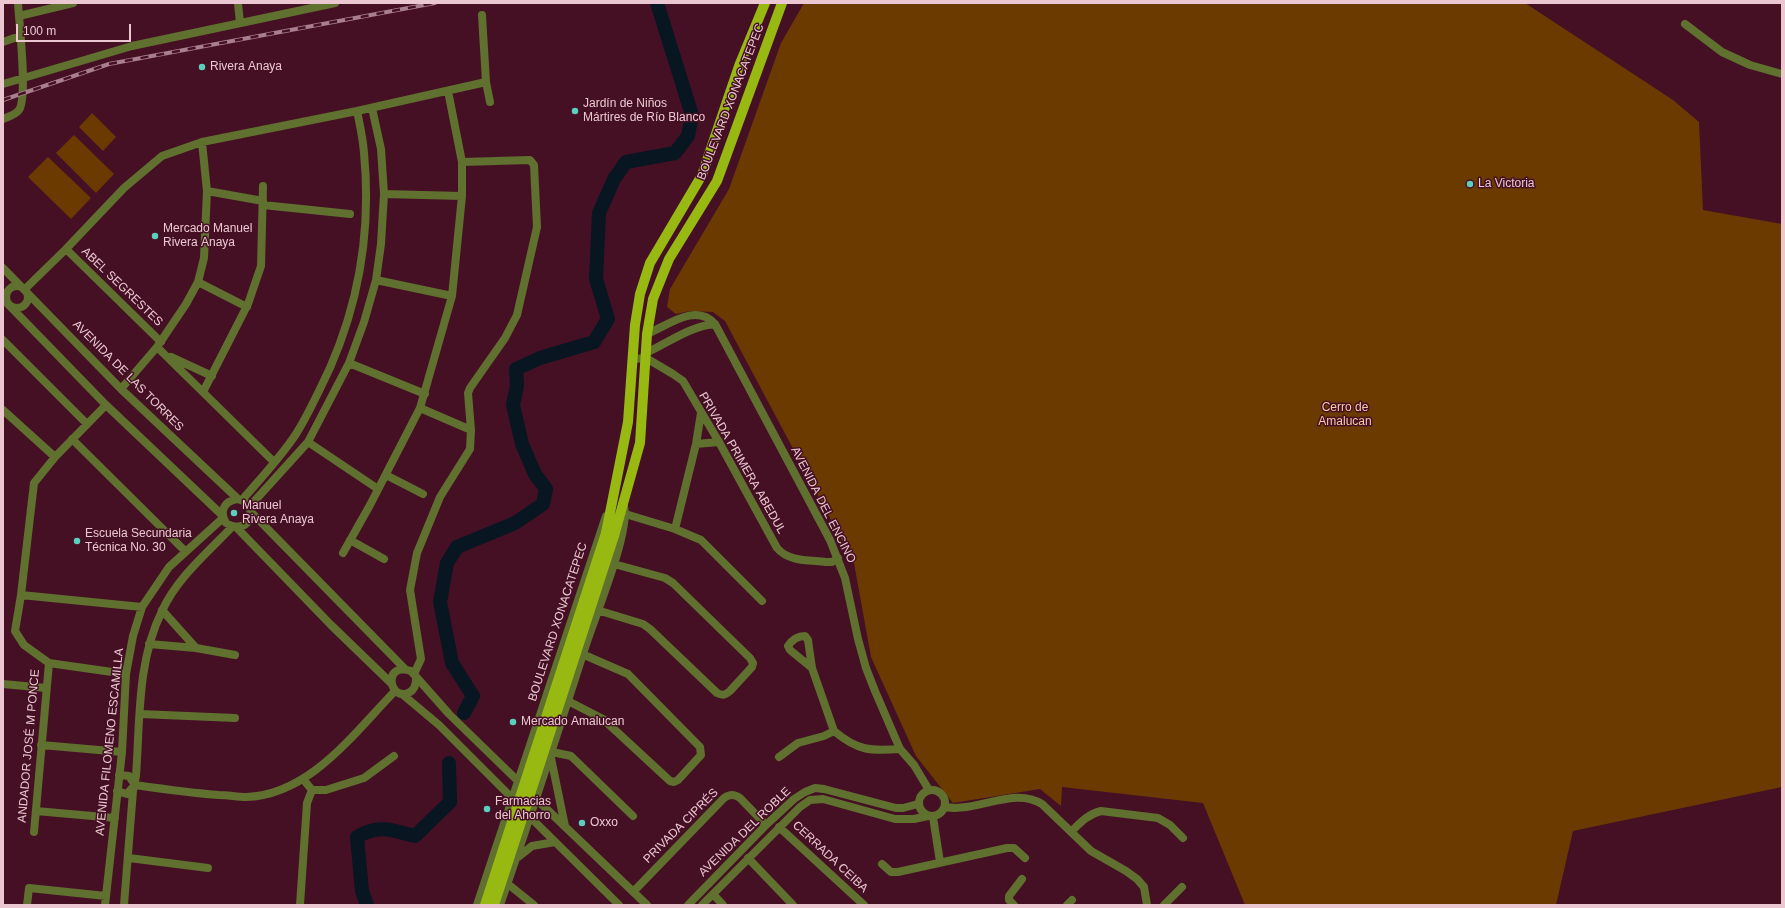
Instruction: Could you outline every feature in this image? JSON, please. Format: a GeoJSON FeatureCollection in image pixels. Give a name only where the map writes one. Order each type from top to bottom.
{"type":"FeatureCollection","features":[{"type":"Feature","properties":{"kind":"main road","name":"BOULEVARD XONACATEPEC"},"geometry":{"type":"LineString","coordinates":[[494,905],[610,534],[611,506],[628,422],[635,325],[639,302],[650,263],[702,175],[739,66],[765,3]]}},
{"type":"Feature","properties":{"kind":"main road","name":"BOULEVARD XONACATEPEC"},"geometry":{"type":"LineString","coordinates":[[485,905],[610,534],[624,511],[640,443],[647,334],[653,299],[670,259],[717,181],[782,3]]}},
{"type":"Feature","properties":{"kind":"street"},"geometry":{"type":"LineString","coordinates":[[3,119],[15,114],[20,108],[23,77],[18,3]]}},
{"type":"Feature","properties":{"kind":"street"},"geometry":{"type":"LineString","coordinates":[[19,16],[73,3]]}},
{"type":"Feature","properties":{"kind":"street"},"geometry":{"type":"LineString","coordinates":[[238,3],[240,23]]}},
{"type":"Feature","properties":{"kind":"street"},"geometry":{"type":"LineString","coordinates":[[3,84],[132,46],[335,3]]}},
{"type":"Feature","properties":{"kind":"street"},"geometry":{"type":"LineString","coordinates":[[482,15],[486,82],[490,102]]}},
{"type":"Feature","properties":{"kind":"street"},"geometry":{"type":"LineString","coordinates":[[1685,24],[1722,52],[1750,65],[1782,74]]}},
{"type":"Feature","properties":{"kind":"street"},"geometry":{"type":"LineString","coordinates":[[3,42],[20,36]]}},
{"type":"Feature","properties":{"kind":"street"},"geometry":{"type":"LineString","coordinates":[[25,289],[66,249],[124,188],[162,156],[202,142],[372,108],[486,82]]}},
{"type":"Feature","properties":{"kind":"street"},"geometry":{"type":"LineString","coordinates":[[343,553],[386,475],[420,408],[452,296],[462,196],[462,162],[448,91]]}},
{"type":"Feature","properties":{"kind":"street"},"geometry":{"type":"LineString","coordinates":[[124,905],[143,677],[149,644],[162,610],[186,575],[234,527],[247,523],[250,509],[308,442],[349,363],[364,322],[376,280],[381,244],[384,194],[381,149],[372,108]]}},
{"type":"Feature","properties":{"kind":"street"},"geometry":{"type":"LineString","coordinates":[[240,499],[292,440],[328,373],[352,312],[360,276],[365,238],[366,195],[364,152],[357,111]]}},
{"type":"Feature","properties":{"kind":"street"},"geometry":{"type":"LineString","coordinates":[[121,389],[159,345],[186,304],[198,282],[204,258],[207,191],[202,142]]}},
{"type":"Feature","properties":{"kind":"street"},"geometry":{"type":"LineString","coordinates":[[135,785],[246,797],[267,794],[303,779],[339,750],[399,693],[408,694],[416,685],[415,677],[421,659],[410,590],[417,553],[440,497],[470,449],[471,430],[468,393],[505,338],[516,315],[537,228],[534,164],[530,160],[462,162]]}},
{"type":"Feature","properties":{"kind":"street"},"geometry":{"type":"LineString","coordinates":[[203,392],[247,307],[261,266],[263,186]]}},
{"type":"Feature","properties":{"kind":"street"},"geometry":{"type":"LineString","coordinates":[[207,191],[263,203],[350,214]]}},
{"type":"Feature","properties":{"kind":"street"},"geometry":{"type":"LineString","coordinates":[[384,194],[462,196]]}},
{"type":"Feature","properties":{"kind":"street","name":"ABEL SEGRESTES"},"geometry":{"type":"LineString","coordinates":[[66,249],[159,345],[164,354],[274,462]]}},
{"type":"Feature","properties":{"kind":"street","name":"AVENIDA DE LAS TORRES"},"geometry":{"type":"LineString","coordinates":[[3,268],[121,389],[240,499]]}},
{"type":"Feature","properties":{"kind":"street"},"geometry":{"type":"LineString","coordinates":[[376,280],[452,296]]}},
{"type":"Feature","properties":{"kind":"street"},"geometry":{"type":"LineString","coordinates":[[198,282],[247,307]]}},
{"type":"Feature","properties":{"kind":"street"},"geometry":{"type":"LineString","coordinates":[[25,289],[16,286],[8,289],[5,297],[5,305],[106,405],[223,516]]}},
{"type":"Feature","properties":{"kind":"street"},"geometry":{"type":"LineString","coordinates":[[5,305],[16,308],[24,306],[27,302],[25,289]]}},
{"type":"Feature","properties":{"kind":"street"},"geometry":{"type":"LineString","coordinates":[[647,334],[680,318],[700,314],[709,317],[714,324]]}},
{"type":"Feature","properties":{"kind":"street"},"geometry":{"type":"LineString","coordinates":[[632,359],[646,355],[692,330],[707,324],[714,324]]}},
{"type":"Feature","properties":{"kind":"street","name":"AVENIDA DEL ENCINO"},"geometry":{"type":"LineString","coordinates":[[714,324],[830,540],[845,578],[866,668],[900,749],[918,770],[929,790]]}},
{"type":"Feature","properties":{"kind":"street"},"geometry":{"type":"LineString","coordinates":[[3,340],[87,424]]}},
{"type":"Feature","properties":{"kind":"street"},"geometry":{"type":"LineString","coordinates":[[164,354],[212,376]]}},
{"type":"Feature","properties":{"kind":"street","name":"PRIVADA PRIMERA ABEDUL"},"geometry":{"type":"LineString","coordinates":[[646,355],[683,381],[719,442],[777,548],[783,555],[791,558],[826,562],[832,562],[838,558]]}},
{"type":"Feature","properties":{"kind":"street"},"geometry":{"type":"LineString","coordinates":[[349,363],[425,394]]}},
{"type":"Feature","properties":{"kind":"street"},"geometry":{"type":"LineString","coordinates":[[106,405],[55,457],[34,483],[21,595],[15,631],[24,645],[49,663],[126,674]]}},
{"type":"Feature","properties":{"kind":"street"},"geometry":{"type":"LineString","coordinates":[[420,408],[471,430]]}},
{"type":"Feature","properties":{"kind":"street"},"geometry":{"type":"LineString","coordinates":[[3,410],[55,457]]}},
{"type":"Feature","properties":{"kind":"street"},"geometry":{"type":"LineString","coordinates":[[675,529],[696,444],[701,413]]}},
{"type":"Feature","properties":{"kind":"street"},"geometry":{"type":"LineString","coordinates":[[72,439],[185,551]]}},
{"type":"Feature","properties":{"kind":"street"},"geometry":{"type":"LineString","coordinates":[[308,442],[378,489]]}},
{"type":"Feature","properties":{"kind":"street"},"geometry":{"type":"LineString","coordinates":[[696,444],[719,442]]}},
{"type":"Feature","properties":{"kind":"street"},"geometry":{"type":"LineString","coordinates":[[386,475],[422,494]]}},
{"type":"Feature","properties":{"kind":"street"},"geometry":{"type":"LineString","coordinates":[[618,905],[439,725],[399,693],[391,683],[234,527],[226,523],[223,516],[223,508],[226,503],[232,499],[240,499],[404,669],[415,677],[450,714],[536,799],[646,905]]}},
{"type":"Feature","properties":{"kind":"street","name":"BOULEVARD XONACATEPEC"},"geometry":{"type":"LineString","coordinates":[[477,905],[605,519],[611,506]]}},
{"type":"Feature","properties":{"kind":"street"},"geometry":{"type":"LineString","coordinates":[[624,511],[701,540],[762,601]]}},
{"type":"Feature","properties":{"kind":"street","name":"BOULEVARD XONACATEPEC"},"geometry":{"type":"LineString","coordinates":[[500,905],[517,858],[589,633],[614,564],[624,511]]}},
{"type":"Feature","properties":{"kind":"street","name":"AVENIDA FILOMENO ESCAMILLA"},"geometry":{"type":"LineString","coordinates":[[105,905],[122,752],[126,674],[133,636],[142,607],[170,567],[223,516]]}},
{"type":"Feature","properties":{"kind":"street"},"geometry":{"type":"LineString","coordinates":[[350,540],[384,559]]}},
{"type":"Feature","properties":{"kind":"street"},"geometry":{"type":"LineString","coordinates":[[597,610],[643,624],[717,693],[721,695],[726,695],[752,667],[753,663],[750,658],[673,583],[665,578],[614,564]]}},
{"type":"Feature","properties":{"kind":"street"},"geometry":{"type":"LineString","coordinates":[[21,595],[142,607]]}},
{"type":"Feature","properties":{"kind":"street"},"geometry":{"type":"LineString","coordinates":[[162,610],[196,648]]}},
{"type":"Feature","properties":{"kind":"street"},"geometry":{"type":"LineString","coordinates":[[570,627],[589,633]]}},
{"type":"Feature","properties":{"kind":"street"},"geometry":{"type":"LineString","coordinates":[[812,668],[790,650],[788,646],[800,636],[805,636],[808,640],[812,668],[834,731],[850,744],[865,750],[900,749]]}},
{"type":"Feature","properties":{"kind":"street"},"geometry":{"type":"LineString","coordinates":[[149,644],[196,648],[235,655]]}},
{"type":"Feature","properties":{"kind":"street"},"geometry":{"type":"LineString","coordinates":[[568,701],[603,719],[666,779],[674,782],[698,759],[702,751],[700,747],[628,674],[582,654]]}},
{"type":"Feature","properties":{"kind":"street","name":"ANDADOR JOSÉ M PONCE"},"geometry":{"type":"LineString","coordinates":[[34,832],[49,663]]}},
{"type":"Feature","properties":{"kind":"street"},"geometry":{"type":"LineString","coordinates":[[391,683],[395,673],[404,669]]}},
{"type":"Feature","properties":{"kind":"street"},"geometry":{"type":"LineString","coordinates":[[3,684],[46,688]]}},
{"type":"Feature","properties":{"kind":"street"},"geometry":{"type":"LineString","coordinates":[[140,714],[235,718]]}},
{"type":"Feature","properties":{"kind":"street"},"geometry":{"type":"LineString","coordinates":[[439,725],[450,714]]}},
{"type":"Feature","properties":{"kind":"street"},"geometry":{"type":"LineString","coordinates":[[779,757],[798,744],[824,736],[834,731]]}},
{"type":"Feature","properties":{"kind":"street"},"geometry":{"type":"LineString","coordinates":[[42,745],[122,752]]}},
{"type":"Feature","properties":{"kind":"street"},"geometry":{"type":"LineString","coordinates":[[565,826],[551,754],[571,756],[633,816]]}},
{"type":"Feature","properties":{"kind":"street"},"geometry":{"type":"LineString","coordinates":[[312,790],[326,790],[364,778],[394,756]]}},
{"type":"Feature","properties":{"kind":"street"},"geometry":{"type":"LineString","coordinates":[[526,760],[529,768],[535,772],[542,771],[547,766]]}},
{"type":"Feature","properties":{"kind":"street"},"geometry":{"type":"LineString","coordinates":[[119,775],[130,776],[135,785]]}},
{"type":"Feature","properties":{"kind":"street"},"geometry":{"type":"LineString","coordinates":[[303,779],[312,790]]}},
{"type":"Feature","properties":{"kind":"street"},"geometry":{"type":"LineString","coordinates":[[117,791],[127,794],[135,785]]}},
{"type":"Feature","properties":{"kind":"street","name":"AVENIDA DEL ROBLE"},"geometry":{"type":"LineString","coordinates":[[688,905],[766,825],[794,799],[805,792],[815,788],[896,808],[903,808],[918,804]]}},
{"type":"Feature","properties":{"kind":"street"},"geometry":{"type":"LineString","coordinates":[[300,905],[307,803],[312,790]]}},
{"type":"Feature","properties":{"kind":"street"},"geometry":{"type":"LineString","coordinates":[[929,790],[940,792],[945,802],[945,807],[938,815],[930,816],[921,812],[918,804],[923,793],[929,790]]}},
{"type":"Feature","properties":{"kind":"street","name":"PRIVADA CIPRÉS"},"geometry":{"type":"LineString","coordinates":[[633,892],[724,798],[729,795],[735,795],[740,798],[766,825]]}},
{"type":"Feature","properties":{"kind":"street"},"geometry":{"type":"LineString","coordinates":[[945,807],[962,809],[1015,797],[1034,799],[1042,804],[1099,856],[1126,871],[1137,880],[1144,887],[1148,905]]}},
{"type":"Feature","properties":{"kind":"street","name":"AVENIDA DEL ROBLE"},"geometry":{"type":"LineString","coordinates":[[702,905],[779,827],[800,807],[810,800],[824,799],[895,819],[914,819],[930,816]]}},
{"type":"Feature","properties":{"kind":"street"},"geometry":{"type":"LineString","coordinates":[[36,811],[115,818]]}},
{"type":"Feature","properties":{"kind":"street"},"geometry":{"type":"LineString","coordinates":[[1071,832],[1088,816],[1101,812],[1158,818],[1170,825],[1183,838]]}},
{"type":"Feature","properties":{"kind":"street"},"geometry":{"type":"LineString","coordinates":[[930,816],[940,862]]}},
{"type":"Feature","properties":{"kind":"street"},"geometry":{"type":"LineString","coordinates":[[503,828],[511,823],[516,824],[520,827],[524,836]]}},
{"type":"Feature","properties":{"kind":"street","name":"CERRADA CEIBA"},"geometry":{"type":"LineString","coordinates":[[779,827],[864,905]]}},
{"type":"Feature","properties":{"kind":"street"},"geometry":{"type":"LineString","coordinates":[[517,858],[532,846],[555,842]]}},
{"type":"Feature","properties":{"kind":"street"},"geometry":{"type":"LineString","coordinates":[[882,864],[890,872],[894,873],[1010,847],[1017,850],[1025,858]]}},
{"type":"Feature","properties":{"kind":"street"},"geometry":{"type":"LineString","coordinates":[[129,858],[208,868]]}},
{"type":"Feature","properties":{"kind":"street"},"geometry":{"type":"LineString","coordinates":[[748,858],[793,905]]}},
{"type":"Feature","properties":{"kind":"street"},"geometry":{"type":"LineString","coordinates":[[1014,905],[1009,900],[1009,896],[1022,879]]}},
{"type":"Feature","properties":{"kind":"street"},"geometry":{"type":"LineString","coordinates":[[508,884],[534,905]]}},
{"type":"Feature","properties":{"kind":"street"},"geometry":{"type":"LineString","coordinates":[[1164,905],[1182,887]]}},
{"type":"Feature","properties":{"kind":"street"},"geometry":{"type":"LineString","coordinates":[[27,905],[29,888],[106,896]]}},
{"type":"Feature","properties":{"kind":"street"},"geometry":{"type":"LineString","coordinates":[[713,894],[723,905]]}},
{"type":"Feature","properties":{"kind":"green space","name":"Cerro de Amalucan"},"geometry":{"type":"Polygon","coordinates":[[[804,3],[1525,3],[1673,100],[1699,122],[1703,210],[1782,224],[1782,787],[1573,831],[1556,905],[1245,905],[1203,803],[1062,787],[1061,806],[1040,789],[953,803],[916,756],[871,657],[854,563],[725,321],[713,312],[690,311],[676,314],[667,307],[670,289],[729,189],[781,43],[804,3]]]}},
{"type":"Feature","properties":{"kind":"green space"},"geometry":{"type":"Polygon","coordinates":[[[92,113],[116,137],[103,151],[79,127],[92,113]]]}},
{"type":"Feature","properties":{"kind":"green space"},"geometry":{"type":"Polygon","coordinates":[[[74,135],[114,174],[96,193],[56,153],[74,135]]]}},
{"type":"Feature","properties":{"kind":"green space"},"geometry":{"type":"Polygon","coordinates":[[[48,157],[91,198],[71,219],[28,177],[48,157]]]}},
{"type":"Feature","properties":{"kind":"waterway"},"geometry":{"type":"LineString","coordinates":[[464,713],[473,696],[452,663],[440,602],[447,563],[457,547],[515,523],[543,504],[546,489],[535,474],[522,444],[513,405],[517,386],[516,369],[540,358],[594,342],[608,319],[596,279],[599,213],[614,179],[626,162],[675,153],[688,136],[692,115],[657,3]]}},
{"type":"Feature","properties":{"kind":"waterway"},"geometry":{"type":"LineString","coordinates":[[367,905],[362,891],[357,837],[379,829],[392,830],[415,836],[450,802],[449,763]]}},
{"type":"Feature","properties":{"kind":"railway"},"geometry":{"type":"LineString","coordinates":[[3,100],[109,64],[435,3]]}},
{"type":"Feature","properties":{"kind":"place","name":"Rivera Anaya"},"geometry":{"type":"Point","coordinates":[202,67]}},
{"type":"Feature","properties":{"kind":"place","name":"Jardín de Niños Mártires de Río Blanco"},"geometry":{"type":"Point","coordinates":[575,111]}},
{"type":"Feature","properties":{"kind":"place","name":"La Victoria"},"geometry":{"type":"Point","coordinates":[1470,184]}},
{"type":"Feature","properties":{"kind":"place","name":"Mercado Manuel Rivera Anaya"},"geometry":{"type":"Point","coordinates":[155,236]}},
{"type":"Feature","properties":{"kind":"place","name":"Manuel Rivera Anaya"},"geometry":{"type":"Point","coordinates":[234,513]}},
{"type":"Feature","properties":{"kind":"place","name":"Escuela Secundaria Técnica No. 30"},"geometry":{"type":"Point","coordinates":[77,541]}},
{"type":"Feature","properties":{"kind":"place","name":"Mercado Amalucan"},"geometry":{"type":"Point","coordinates":[513,722]}},
{"type":"Feature","properties":{"kind":"place","name":"Farmacias del Ahorro"},"geometry":{"type":"Point","coordinates":[487,809]}},
{"type":"Feature","properties":{"kind":"place","name":"Oxxo"},"geometry":{"type":"Point","coordinates":[582,823]}}]}
